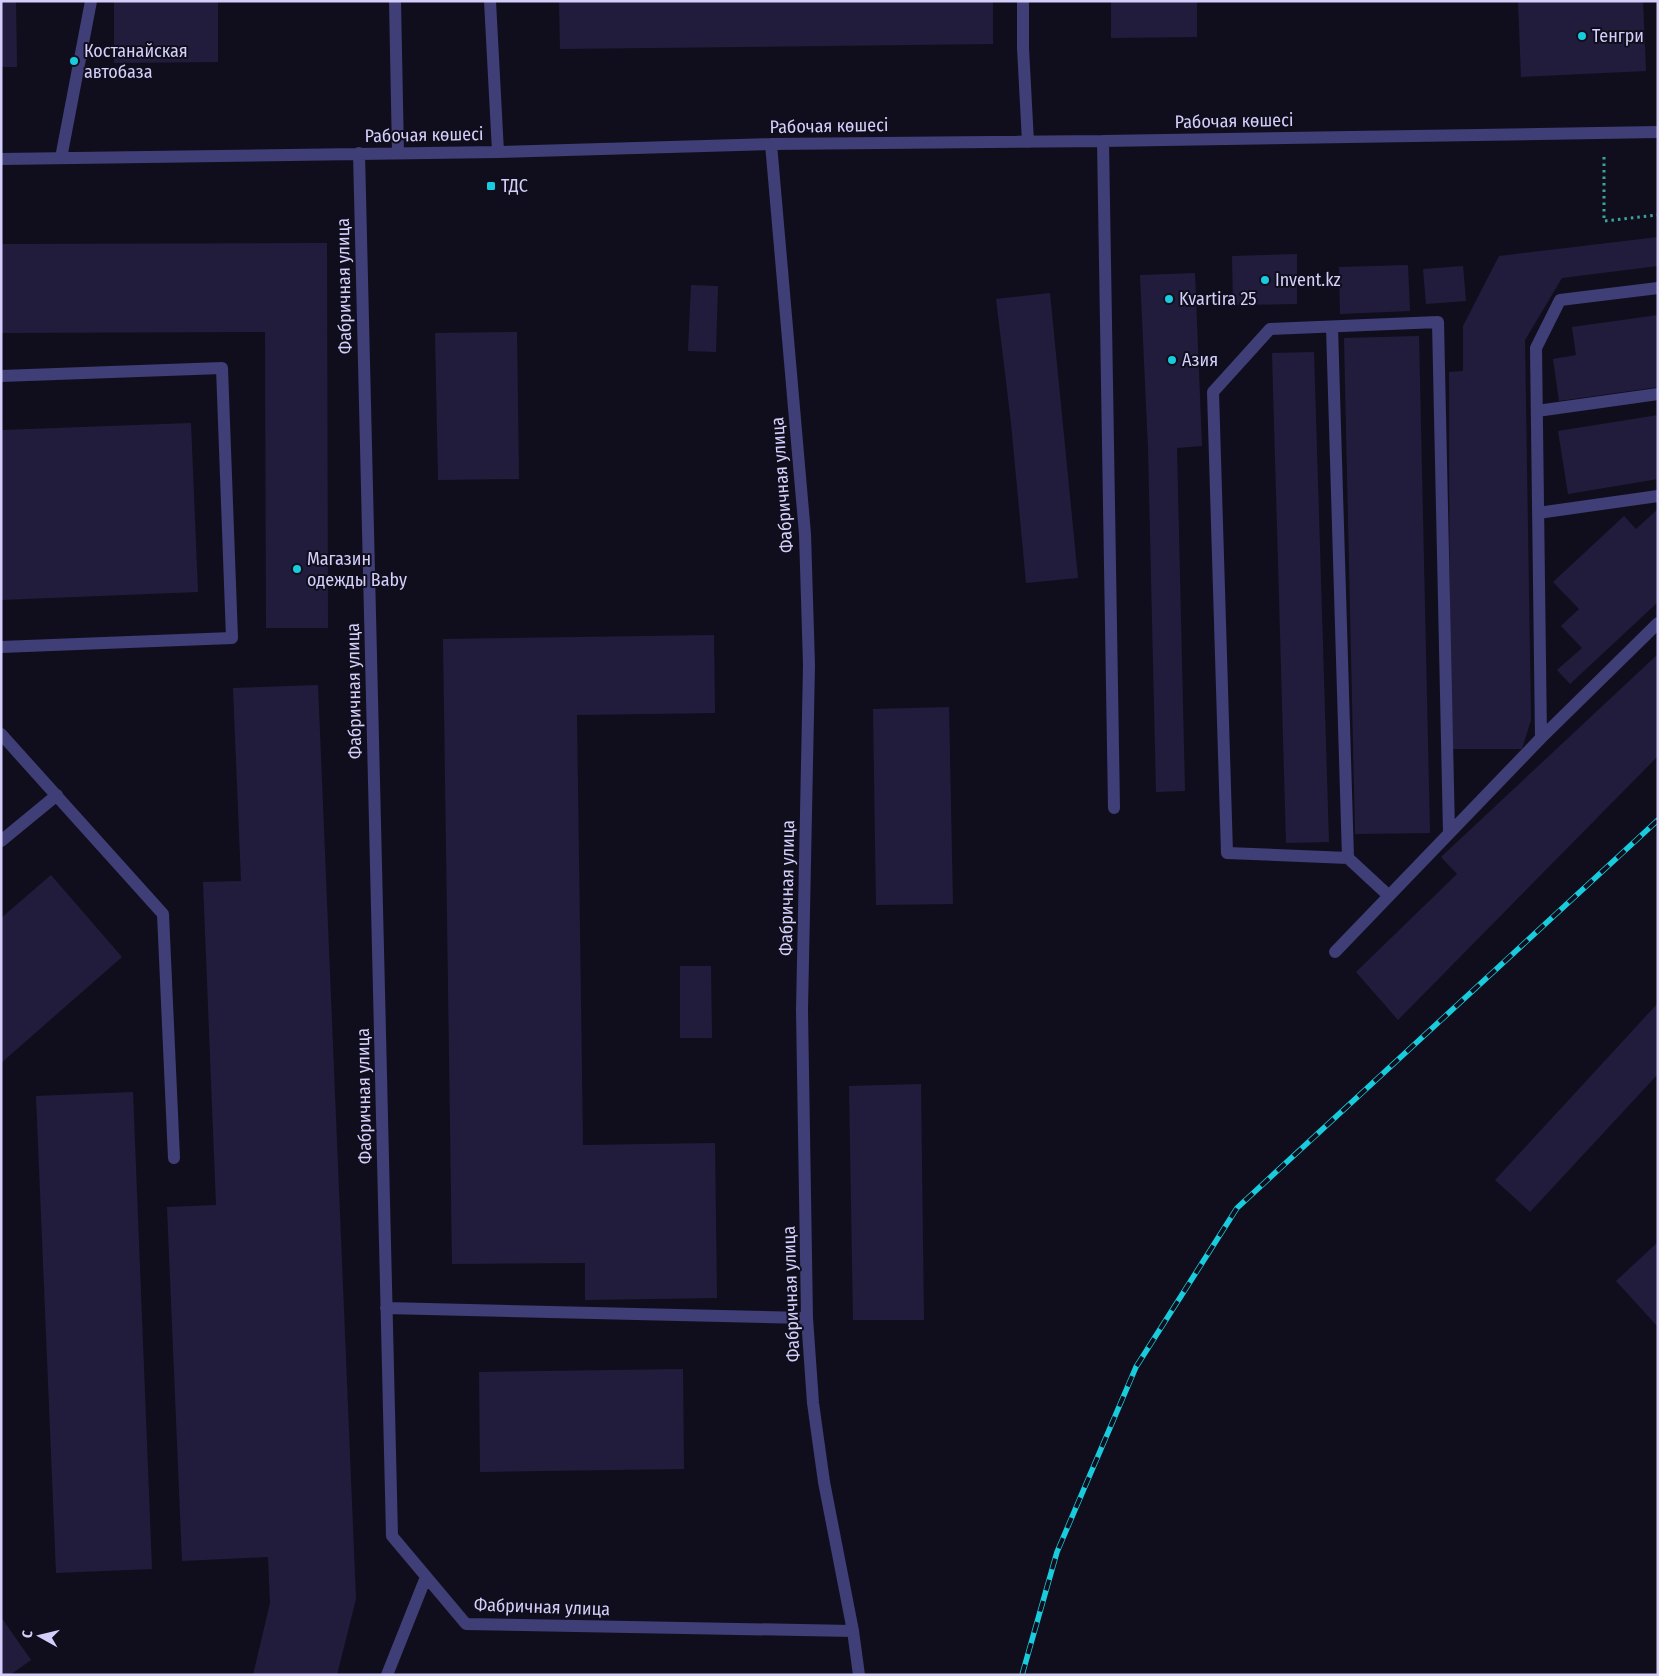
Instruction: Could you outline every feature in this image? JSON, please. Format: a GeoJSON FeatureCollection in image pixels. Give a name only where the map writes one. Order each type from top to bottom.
{"type":"FeatureCollection","features":[{"type":"Feature","properties":{"kind":"street"},"geometry":{"type":"LineString","coordinates":[[61,158],[91,1]]}},
{"type":"Feature","properties":{"kind":"street"},"geometry":{"type":"LineString","coordinates":[[395,1],[398,153]]}},
{"type":"Feature","properties":{"kind":"street"},"geometry":{"type":"LineString","coordinates":[[490,1],[498,152]]}},
{"type":"Feature","properties":{"kind":"street"},"geometry":{"type":"LineString","coordinates":[[1023,1],[1022,48],[1028,142]]}},
{"type":"Feature","properties":{"kind":"street","name":"Рабочая көшесі"},"geometry":{"type":"LineString","coordinates":[[1,159],[498,152],[771,144],[1658,132]]}},
{"type":"Feature","properties":{"kind":"street"},"geometry":{"type":"LineString","coordinates":[[1103,141],[1114,808]]}},
{"type":"Feature","properties":{"kind":"street","name":"Фабричная улица"},"geometry":{"type":"LineString","coordinates":[[771,144],[805,534],[808,646],[802,1010],[807,1318],[813,1403],[824,1482],[853,1631],[859,1675]]}},
{"type":"Feature","properties":{"kind":"street","name":"Фабричная улица"},"geometry":{"type":"LineString","coordinates":[[359,154],[392,1536],[466,1624],[853,1631]]}},
{"type":"Feature","properties":{"kind":"street"},"geometry":{"type":"LineString","coordinates":[[1541,738],[1536,348],[1560,300],[1658,288]]}},
{"type":"Feature","properties":{"kind":"street"},"geometry":{"type":"LineString","coordinates":[[1388,895],[1348,858],[1227,853],[1213,392],[1270,329],[1438,322],[1449,833]]}},
{"type":"Feature","properties":{"kind":"street"},"geometry":{"type":"LineString","coordinates":[[1332,326],[1348,858]]}},
{"type":"Feature","properties":{"kind":"street"},"geometry":{"type":"LineString","coordinates":[[1,376],[222,368],[232,638],[1,647]]}},
{"type":"Feature","properties":{"kind":"street"},"geometry":{"type":"LineString","coordinates":[[1537,411],[1658,394]]}},
{"type":"Feature","properties":{"kind":"street"},"geometry":{"type":"LineString","coordinates":[[1538,513],[1658,496]]}},
{"type":"Feature","properties":{"kind":"street"},"geometry":{"type":"LineString","coordinates":[[1334,952],[1541,738],[1658,623]]}},
{"type":"Feature","properties":{"kind":"street"},"geometry":{"type":"LineString","coordinates":[[1,734],[163,914],[174,1158]]}},
{"type":"Feature","properties":{"kind":"street"},"geometry":{"type":"LineString","coordinates":[[1,841],[57,795]]}},
{"type":"Feature","properties":{"kind":"street"},"geometry":{"type":"LineString","coordinates":[[386,1308],[807,1318]]}},
{"type":"Feature","properties":{"kind":"street"},"geometry":{"type":"LineString","coordinates":[[387,1675],[426,1577]]}},
{"type":"Feature","properties":{"kind":"path"},"geometry":{"type":"LineString","coordinates":[[1604,133],[1604,221],[1658,216]]}},
{"type":"Feature","properties":{"kind":"building"},"geometry":{"type":"Polygon","coordinates":[[[1,1],[16,1],[17,67],[1,67],[1,1]]]}},
{"type":"Feature","properties":{"kind":"building"},"geometry":{"type":"Polygon","coordinates":[[[114,1],[218,1],[218,62],[114,63],[114,1]]]}},
{"type":"Feature","properties":{"kind":"building"},"geometry":{"type":"Polygon","coordinates":[[[559,1],[993,1],[993,44],[560,49],[559,1]]]}},
{"type":"Feature","properties":{"kind":"building"},"geometry":{"type":"Polygon","coordinates":[[[1111,1],[1197,1],[1197,37],[1111,38],[1111,1]]]}},
{"type":"Feature","properties":{"kind":"building","name":"Тенгри"},"geometry":{"type":"Polygon","coordinates":[[[1518,1],[1643,1],[1646,71],[1521,77],[1518,1]]]}},
{"type":"Feature","properties":{"kind":"building"},"geometry":{"type":"Polygon","coordinates":[[[1658,237],[1658,266],[1562,278],[1525,340],[1531,720],[1522,749],[1450,749],[1449,372],[1463,371],[1463,326],[1499,256],[1658,237]]]}},
{"type":"Feature","properties":{"kind":"building"},"geometry":{"type":"Polygon","coordinates":[[[327,243],[328,628],[266,628],[265,332],[1,333],[1,244],[327,243]]]}},
{"type":"Feature","properties":{"kind":"building","name":"Invent.kz"},"geometry":{"type":"Polygon","coordinates":[[[1297,254],[1297,304],[1233,305],[1232,256],[1297,254]]]}},
{"type":"Feature","properties":{"kind":"building"},"geometry":{"type":"Polygon","coordinates":[[[1408,265],[1410,311],[1340,314],[1339,267],[1408,265]]]}},
{"type":"Feature","properties":{"kind":"building"},"geometry":{"type":"Polygon","coordinates":[[[1463,266],[1466,301],[1426,304],[1423,269],[1463,266]]]}},
{"type":"Feature","properties":{"kind":"building"},"geometry":{"type":"Polygon","coordinates":[[[1195,273],[1202,446],[1177,448],[1185,791],[1156,792],[1148,448],[1140,275],[1195,273]]]}},
{"type":"Feature","properties":{"kind":"building"},"geometry":{"type":"Polygon","coordinates":[[[691,285],[718,286],[716,352],[688,351],[691,285]]]}},
{"type":"Feature","properties":{"kind":"building"},"geometry":{"type":"Polygon","coordinates":[[[1050,293],[1078,578],[1026,583],[1011,423],[996,299],[1050,293]]]}},
{"type":"Feature","properties":{"kind":"building"},"geometry":{"type":"Polygon","coordinates":[[[1658,315],[1658,387],[1559,401],[1553,359],[1576,355],[1572,327],[1658,315]]]}},
{"type":"Feature","properties":{"kind":"building"},"geometry":{"type":"Polygon","coordinates":[[[517,332],[519,479],[438,480],[435,333],[517,332]]]}},
{"type":"Feature","properties":{"kind":"building"},"geometry":{"type":"Polygon","coordinates":[[[1419,336],[1430,833],[1355,834],[1344,338],[1419,336]]]}},
{"type":"Feature","properties":{"kind":"building"},"geometry":{"type":"Polygon","coordinates":[[[1314,352],[1329,842],[1286,843],[1272,353],[1314,352]]]}},
{"type":"Feature","properties":{"kind":"building"},"geometry":{"type":"Polygon","coordinates":[[[1658,415],[1658,479],[1568,494],[1558,431],[1658,415]]]}},
{"type":"Feature","properties":{"kind":"building"},"geometry":{"type":"Polygon","coordinates":[[[191,423],[198,592],[1,600],[1,430],[191,423]]]}},
{"type":"Feature","properties":{"kind":"building"},"geometry":{"type":"Polygon","coordinates":[[[1658,509],[1658,602],[1570,684],[1557,670],[1582,648],[1561,626],[1579,609],[1553,582],[1624,516],[1636,529],[1658,509]]]}},
{"type":"Feature","properties":{"kind":"building"},"geometry":{"type":"Polygon","coordinates":[[[714,635],[715,713],[577,715],[583,1145],[715,1143],[717,1298],[585,1300],[585,1263],[452,1264],[443,639],[714,635]]]}},
{"type":"Feature","properties":{"kind":"building"},"geometry":{"type":"Polygon","coordinates":[[[1658,654],[1658,756],[1398,1020],[1356,972],[1457,874],[1441,857],[1658,654]]]}},
{"type":"Feature","properties":{"kind":"building"},"geometry":{"type":"Polygon","coordinates":[[[318,685],[356,1599],[337,1675],[253,1675],[270,1603],[268,1557],[182,1561],[167,1207],[216,1205],[203,882],[241,881],[233,688],[318,685]]]}},
{"type":"Feature","properties":{"kind":"building"},"geometry":{"type":"Polygon","coordinates":[[[949,707],[953,904],[876,905],[873,709],[949,707]]]}},
{"type":"Feature","properties":{"kind":"building"},"geometry":{"type":"Polygon","coordinates":[[[51,875],[122,957],[1,1063],[1,918],[51,875]]]}},
{"type":"Feature","properties":{"kind":"building"},"geometry":{"type":"Polygon","coordinates":[[[680,966],[711,966],[712,1038],[680,1038],[680,966]]]}},
{"type":"Feature","properties":{"kind":"building"},"geometry":{"type":"Polygon","coordinates":[[[1658,1003],[1658,1074],[1530,1212],[1495,1180],[1658,1003]]]}},
{"type":"Feature","properties":{"kind":"building"},"geometry":{"type":"Polygon","coordinates":[[[921,1084],[924,1320],[853,1320],[849,1086],[921,1084]]]}},
{"type":"Feature","properties":{"kind":"building"},"geometry":{"type":"Polygon","coordinates":[[[133,1092],[152,1569],[56,1573],[36,1096],[133,1092]]]}},
{"type":"Feature","properties":{"kind":"building"},"geometry":{"type":"Polygon","coordinates":[[[1658,1242],[1658,1327],[1616,1281],[1658,1242]]]}},
{"type":"Feature","properties":{"kind":"building"},"geometry":{"type":"Polygon","coordinates":[[[683,1369],[684,1469],[480,1472],[479,1372],[683,1369]]]}},
{"type":"Feature","properties":{"kind":"building"},"geometry":{"type":"Polygon","coordinates":[[[1,1617],[31,1660],[10,1675],[1,1675],[1,1617]]]}},
{"type":"Feature","properties":{"kind":"railway"},"geometry":{"type":"LineString","coordinates":[[1022,1675],[1057,1552],[1136,1367],[1237,1208],[1658,820]]}},
{"type":"Feature","properties":{"kind":"place","name":"Тенгри"},"geometry":{"type":"Point","coordinates":[1582,36]}},
{"type":"Feature","properties":{"kind":"place","name":"Костанайская автобаза"},"geometry":{"type":"Point","coordinates":[74,61]}},
{"type":"Feature","properties":{"kind":"place","name":"ТДС"},"geometry":{"type":"Point","coordinates":[491,186]}},
{"type":"Feature","properties":{"kind":"place","name":"Invent.kz"},"geometry":{"type":"Point","coordinates":[1265,280]}},
{"type":"Feature","properties":{"kind":"place","name":"Kvartira 25"},"geometry":{"type":"Point","coordinates":[1169,299]}},
{"type":"Feature","properties":{"kind":"place","name":"Азия"},"geometry":{"type":"Point","coordinates":[1172,360]}},
{"type":"Feature","properties":{"kind":"place","name":"Магазин одежды Baby"},"geometry":{"type":"Point","coordinates":[297,569]}}]}
